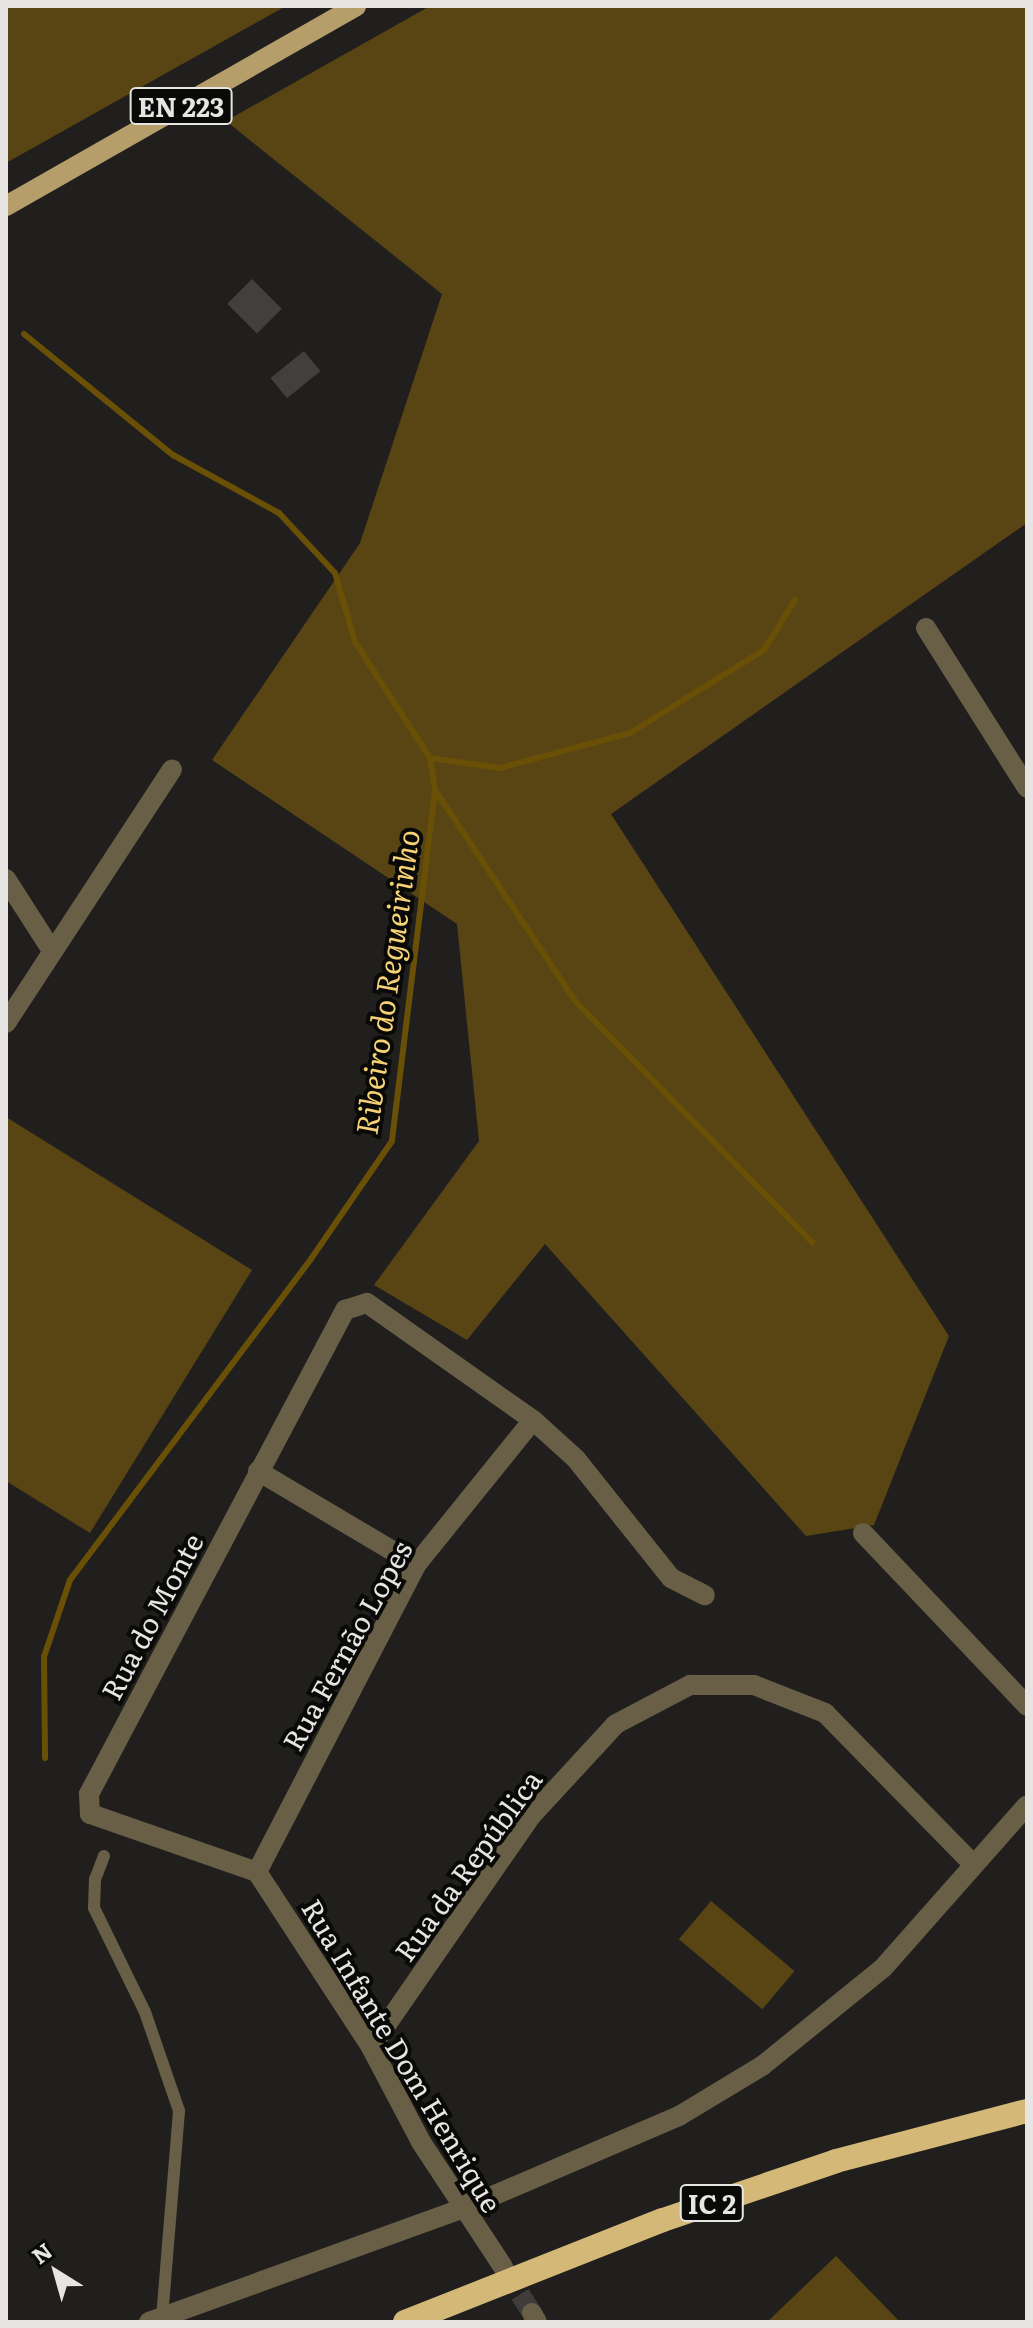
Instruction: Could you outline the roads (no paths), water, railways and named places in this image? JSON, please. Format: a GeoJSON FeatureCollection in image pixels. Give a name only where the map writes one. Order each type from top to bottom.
{"type":"FeatureCollection","features":[{"type":"Feature","properties":{"kind":"highway","name":"IC 2"},"geometry":{"type":"LineString","coordinates":[[405,2322],[663,2220],[836,2161],[1027,2111]]}},
{"type":"Feature","properties":{"kind":"highway","name":"IC 2"},"geometry":{"type":"LineString","coordinates":[[448,2322],[670,2232],[841,2172],[1027,2124]]}},
{"type":"Feature","properties":{"kind":"main road","name":"EN 223"},"geometry":{"type":"LineString","coordinates":[[6,206],[356,6]]}},
{"type":"Feature","properties":{"kind":"street"},"geometry":{"type":"LineString","coordinates":[[926,628],[1027,788]]}},
{"type":"Feature","properties":{"kind":"street"},"geometry":{"type":"LineString","coordinates":[[6,1023],[51,949],[172,769]]}},
{"type":"Feature","properties":{"kind":"street"},"geometry":{"type":"LineString","coordinates":[[6,879],[51,949]]}},
{"type":"Feature","properties":{"kind":"street","name":"Rua do Monte"},"geometry":{"type":"LineString","coordinates":[[257,1872],[90,1814],[89,1794],[345,1310],[367,1303],[533,1420]]}},
{"type":"Feature","properties":{"kind":"street"},"geometry":{"type":"LineString","coordinates":[[533,1420],[576,1459],[671,1578],[705,1595]]}},
{"type":"Feature","properties":{"kind":"street","name":"Rua Fernão Lopes"},"geometry":{"type":"LineString","coordinates":[[257,1872],[416,1565],[533,1420]]}},
{"type":"Feature","properties":{"kind":"street"},"geometry":{"type":"LineString","coordinates":[[258,1471],[416,1565]]}},
{"type":"Feature","properties":{"kind":"street"},"geometry":{"type":"LineString","coordinates":[[863,1533],[1027,1706]]}},
{"type":"Feature","properties":{"kind":"street","name":"Rua da República"},"geometry":{"type":"LineString","coordinates":[[371,2047],[531,1816],[616,1724],[690,1685],[754,1685],[825,1713],[972,1863]]}},
{"type":"Feature","properties":{"kind":"street"},"geometry":{"type":"LineString","coordinates":[[155,2320],[462,2209],[679,2116],[762,2066],[883,1968],[972,1863],[1027,1805]]}},
{"type":"Feature","properties":{"kind":"street","name":"Rua Infante Dom Henrique"},"geometry":{"type":"LineString","coordinates":[[257,1872],[371,2047],[462,2209],[503,2267]]}},
{"type":"Feature","properties":{"kind":"lane"},"geometry":{"type":"LineString","coordinates":[[104,1856],[95,1879],[94,1908],[145,2012],[179,2111],[155,2320]]}},
{"type":"Feature","properties":{"kind":"waterway","name":"Ribeiro do Regueirinho"},"geometry":{"type":"LineString","coordinates":[[24,334],[173,455],[279,513],[335,573],[355,642],[430,758],[435,790],[392,1141],[311,1259],[70,1580],[44,1657],[45,1758]]}},
{"type":"Feature","properties":{"kind":"waterway"},"geometry":{"type":"LineString","coordinates":[[430,758],[500,768],[630,733],[764,650],[795,600]]}},
{"type":"Feature","properties":{"kind":"waterway"},"geometry":{"type":"LineString","coordinates":[[435,790],[576,1002],[812,1242]]}},
{"type":"Feature","properties":{"kind":"tunnel"},"geometry":{"type":"LineString","coordinates":[[504,2269],[532,2313]]}}]}
